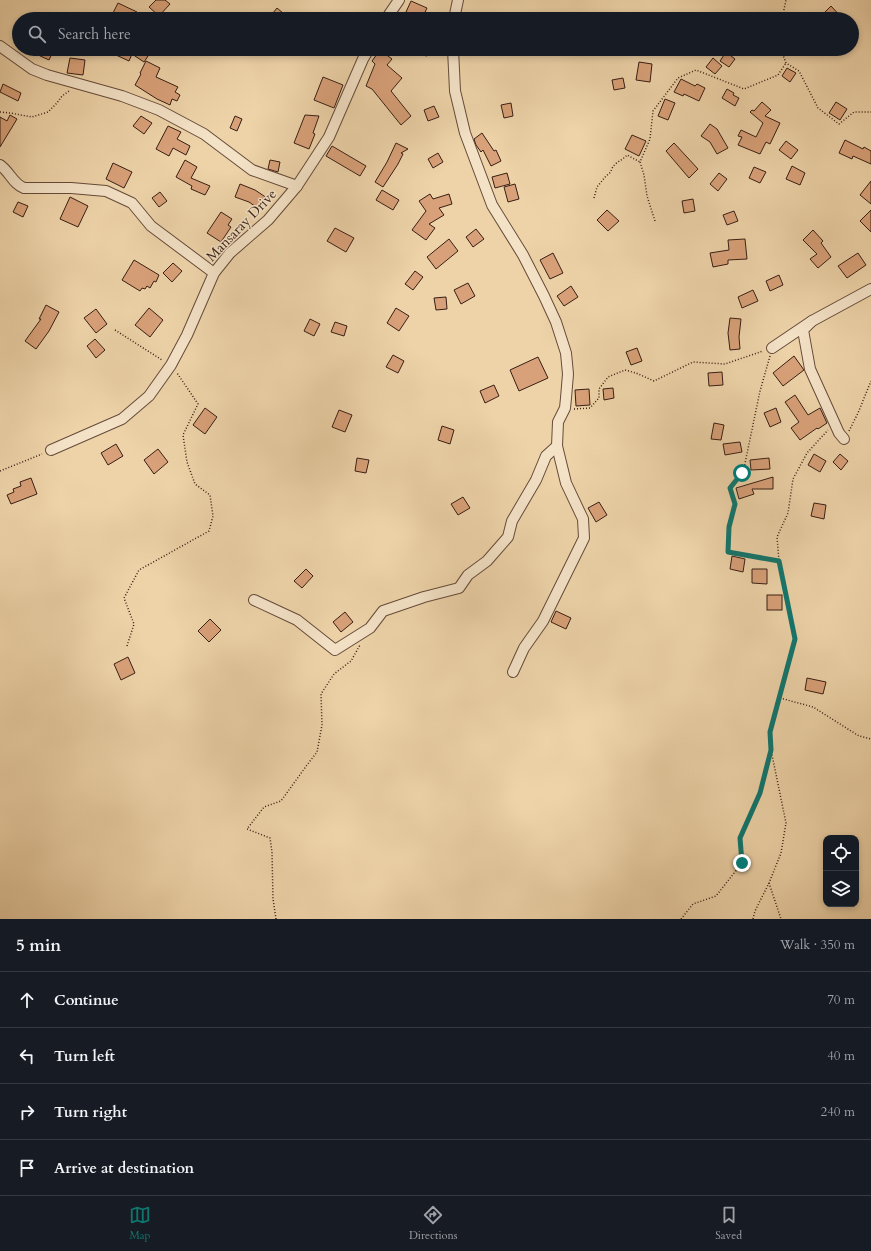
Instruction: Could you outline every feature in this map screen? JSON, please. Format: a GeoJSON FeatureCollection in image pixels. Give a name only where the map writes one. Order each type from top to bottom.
{"type":"FeatureCollection","features":[{"type":"Feature","properties":{"kind":"street"},"geometry":{"type":"LineString","coordinates":[[391,12],[399,0]]}},
{"type":"Feature","properties":{"kind":"street"},"geometry":{"type":"LineString","coordinates":[[455,12],[458,0]]}},
{"type":"Feature","properties":{"kind":"street"},"geometry":{"type":"LineString","coordinates":[[0,46],[12,55]]}},
{"type":"Feature","properties":{"kind":"street"},"geometry":{"type":"LineString","coordinates":[[14,56],[32,69],[47,75],[122,96],[159,110],[204,134],[252,170],[297,186]]}},
{"type":"Feature","properties":{"kind":"street","name":"Mansaray Drive"},"geometry":{"type":"LineString","coordinates":[[51,450],[122,419],[149,396],[171,365],[187,335],[214,273],[230,253],[268,220],[297,186],[329,137],[365,56]]}},
{"type":"Feature","properties":{"kind":"street"},"geometry":{"type":"LineString","coordinates":[[453,56],[455,91],[465,133],[492,205],[523,255],[544,296],[556,322],[566,353],[568,374],[565,408],[558,422],[557,446],[566,483],[583,519],[584,538],[543,621],[524,648],[513,672]]}},
{"type":"Feature","properties":{"kind":"street"},"geometry":{"type":"LineString","coordinates":[[0,165],[5,169],[14,182],[24,188],[71,188],[106,191],[132,203],[151,226],[214,273]]}},
{"type":"Feature","properties":{"kind":"street"},"geometry":{"type":"LineString","coordinates":[[772,348],[812,321],[871,289]]}},
{"type":"Feature","properties":{"kind":"street"},"geometry":{"type":"LineString","coordinates":[[812,321],[803,330],[810,369],[839,433],[844,440]]}},
{"type":"Feature","properties":{"kind":"street"},"geometry":{"type":"LineString","coordinates":[[254,600],[297,620],[335,650],[370,628],[383,611],[424,597],[459,588],[468,575],[487,561],[508,537],[512,521],[536,480],[546,456],[557,446]]}},
{"type":"Feature","properties":{"kind":"path"},"geometry":{"type":"LineString","coordinates":[[783,12],[786,0]]}},
{"type":"Feature","properties":{"kind":"path"},"geometry":{"type":"LineString","coordinates":[[783,56],[786,63],[799,71],[818,108],[839,124],[854,112],[871,112]]}},
{"type":"Feature","properties":{"kind":"path"},"geometry":{"type":"LineString","coordinates":[[655,221],[646,196],[644,175],[640,162],[650,139],[653,111],[678,78],[696,70],[744,89],[778,75],[786,63]]}},
{"type":"Feature","properties":{"kind":"path"},"geometry":{"type":"LineString","coordinates":[[0,112],[10,112],[32,117],[48,112],[62,96],[80,83]]}},
{"type":"Feature","properties":{"kind":"path"},"geometry":{"type":"LineString","coordinates":[[594,198],[597,187],[611,172],[611,168],[627,155],[640,162]]}},
{"type":"Feature","properties":{"kind":"path"},"geometry":{"type":"LineString","coordinates":[[115,330],[171,365],[198,404],[183,435],[187,462],[195,484],[210,495],[213,516],[208,531],[138,570],[124,598],[134,624],[127,646]]}},
{"type":"Feature","properties":{"kind":"path"},"geometry":{"type":"LineString","coordinates":[[565,408],[590,408],[599,398],[599,389],[608,377],[624,370],[636,373],[654,381],[692,362],[725,364],[772,348]]}},
{"type":"Feature","properties":{"kind":"path"},"geometry":{"type":"LineString","coordinates":[[772,348],[760,390],[742,473],[730,488],[735,504],[729,527],[728,552],[779,561]]}},
{"type":"Feature","properties":{"kind":"path"},"geometry":{"type":"LineString","coordinates":[[844,440],[858,413],[871,381]]}},
{"type":"Feature","properties":{"kind":"path"},"geometry":{"type":"LineString","coordinates":[[753,919],[755,911],[769,883],[781,853],[786,823],[771,750],[770,732],[795,639],[779,561],[777,537],[788,513],[793,479],[807,453],[827,431],[833,419]]}},
{"type":"Feature","properties":{"kind":"path"},"geometry":{"type":"LineString","coordinates":[[0,471],[51,450]]}},
{"type":"Feature","properties":{"kind":"path"},"geometry":{"type":"LineString","coordinates":[[276,919],[273,898],[272,852],[270,838],[247,829],[264,807],[281,801],[317,752],[322,725],[321,694],[334,674],[351,661],[363,641]]}},
{"type":"Feature","properties":{"kind":"path"},"geometry":{"type":"LineString","coordinates":[[780,698],[813,707],[859,736],[871,740]]}},
{"type":"Feature","properties":{"kind":"path"},"geometry":{"type":"LineString","coordinates":[[680,919],[693,904],[716,896],[742,863],[740,838],[760,793],[771,750]]}},
{"type":"Feature","properties":{"kind":"path"},"geometry":{"type":"LineString","coordinates":[[769,883],[781,919]]}},
{"type":"Feature","properties":{"kind":"building"},"geometry":{"type":"Polygon","coordinates":[[[156,0],[165,0],[170,4],[163,12],[155,12],[149,7],[156,0]]]}},
{"type":"Feature","properties":{"kind":"building"},"geometry":{"type":"Polygon","coordinates":[[[411,1],[427,8],[425,12],[406,12],[411,1]]]}},
{"type":"Feature","properties":{"kind":"building"},"geometry":{"type":"Polygon","coordinates":[[[118,3],[137,12],[114,12],[118,3]]]}},
{"type":"Feature","properties":{"kind":"building"},"geometry":{"type":"Polygon","coordinates":[[[831,6],[837,12],[825,12],[831,6]]]}},
{"type":"Feature","properties":{"kind":"building"},"geometry":{"type":"Polygon","coordinates":[[[277,8],[282,12],[274,12],[277,8]]]}},
{"type":"Feature","properties":{"kind":"building"},"geometry":{"type":"Polygon","coordinates":[[[40,56],[51,56],[49,60],[40,56]]]}},
{"type":"Feature","properties":{"kind":"building"},"geometry":{"type":"Polygon","coordinates":[[[118,56],[131,56],[129,61],[118,56]]]}},
{"type":"Feature","properties":{"kind":"building"},"geometry":{"type":"Polygon","coordinates":[[[135,56],[148,56],[144,62],[135,56]]]}},
{"type":"Feature","properties":{"kind":"building"},"geometry":{"type":"Polygon","coordinates":[[[376,56],[388,56],[392,59],[387,65],[402,78],[391,91],[411,116],[401,125],[372,89],[366,86],[375,64],[372,61],[376,56]]]}},
{"type":"Feature","properties":{"kind":"building"},"geometry":{"type":"Polygon","coordinates":[[[723,56],[731,56],[735,59],[729,67],[720,61],[723,56]]]}},
{"type":"Feature","properties":{"kind":"building"},"geometry":{"type":"Polygon","coordinates":[[[70,58],[85,60],[83,75],[67,73],[70,58]]]}},
{"type":"Feature","properties":{"kind":"building"},"geometry":{"type":"Polygon","coordinates":[[[713,58],[722,66],[715,74],[706,67],[713,58]]]}},
{"type":"Feature","properties":{"kind":"building"},"geometry":{"type":"Polygon","coordinates":[[[146,61],[160,68],[156,77],[178,87],[175,92],[180,95],[177,101],[172,99],[170,105],[157,99],[135,85],[146,61]]]}},
{"type":"Feature","properties":{"kind":"building"},"geometry":{"type":"Polygon","coordinates":[[[639,62],[652,64],[650,82],[636,80],[639,62]]]}},
{"type":"Feature","properties":{"kind":"building"},"geometry":{"type":"Polygon","coordinates":[[[787,68],[796,73],[790,82],[782,76],[787,68]]]}},
{"type":"Feature","properties":{"kind":"building"},"geometry":{"type":"Polygon","coordinates":[[[323,77],[343,85],[334,108],[314,100],[323,77]]]}},
{"type":"Feature","properties":{"kind":"building"},"geometry":{"type":"Polygon","coordinates":[[[623,78],[625,88],[614,90],[612,80],[623,78]]]}},
{"type":"Feature","properties":{"kind":"building"},"geometry":{"type":"Polygon","coordinates":[[[681,79],[695,86],[697,84],[705,88],[699,101],[684,94],[683,96],[674,92],[681,79]]]}},
{"type":"Feature","properties":{"kind":"building"},"geometry":{"type":"Polygon","coordinates":[[[3,84],[21,93],[18,101],[0,92],[3,84]]]}},
{"type":"Feature","properties":{"kind":"building"},"geometry":{"type":"Polygon","coordinates":[[[727,89],[739,98],[735,106],[722,98],[727,89]]]}},
{"type":"Feature","properties":{"kind":"building"},"geometry":{"type":"Polygon","coordinates":[[[665,99],[675,103],[668,120],[658,116],[665,99]]]}},
{"type":"Feature","properties":{"kind":"building"},"geometry":{"type":"Polygon","coordinates":[[[762,102],[771,110],[765,116],[780,123],[770,144],[766,142],[760,154],[738,145],[742,137],[738,136],[741,130],[756,137],[763,123],[750,112],[752,110],[754,111],[762,102]]]}},
{"type":"Feature","properties":{"kind":"building"},"geometry":{"type":"Polygon","coordinates":[[[836,102],[847,109],[840,120],[829,113],[836,102]]]}},
{"type":"Feature","properties":{"kind":"building"},"geometry":{"type":"Polygon","coordinates":[[[511,103],[513,116],[504,118],[501,105],[511,103]]]}},
{"type":"Feature","properties":{"kind":"building"},"geometry":{"type":"Polygon","coordinates":[[[434,106],[439,117],[428,121],[424,110],[434,106]]]}},
{"type":"Feature","properties":{"kind":"building"},"geometry":{"type":"Polygon","coordinates":[[[10,115],[17,119],[0,147],[0,117],[7,121],[10,115]]]}},
{"type":"Feature","properties":{"kind":"building"},"geometry":{"type":"Polygon","coordinates":[[[305,115],[319,116],[313,133],[315,134],[309,149],[294,143],[305,115]]]}},
{"type":"Feature","properties":{"kind":"building"},"geometry":{"type":"Polygon","coordinates":[[[141,116],[152,123],[144,134],[133,126],[141,116]]]}},
{"type":"Feature","properties":{"kind":"building"},"geometry":{"type":"Polygon","coordinates":[[[235,116],[242,119],[237,131],[230,128],[235,116]]]}},
{"type":"Feature","properties":{"kind":"building"},"geometry":{"type":"Polygon","coordinates":[[[710,124],[717,129],[728,148],[717,154],[710,142],[701,136],[710,124]]]}},
{"type":"Feature","properties":{"kind":"building"},"geometry":{"type":"Polygon","coordinates":[[[168,126],[181,132],[177,139],[190,146],[186,155],[173,148],[169,156],[156,149],[168,126]]]}},
{"type":"Feature","properties":{"kind":"building"},"geometry":{"type":"Polygon","coordinates":[[[482,133],[494,151],[496,150],[501,161],[491,166],[483,150],[481,152],[474,139],[482,133]]]}},
{"type":"Feature","properties":{"kind":"building"},"geometry":{"type":"Polygon","coordinates":[[[632,135],[646,141],[639,156],[625,149],[632,135]]]}},
{"type":"Feature","properties":{"kind":"building"},"geometry":{"type":"Polygon","coordinates":[[[845,140],[863,149],[864,147],[871,151],[871,164],[853,156],[852,159],[839,153],[845,140]]]}},
{"type":"Feature","properties":{"kind":"building"},"geometry":{"type":"Polygon","coordinates":[[[786,141],[798,150],[791,159],[779,150],[786,141]]]}},
{"type":"Feature","properties":{"kind":"building"},"geometry":{"type":"Polygon","coordinates":[[[396,143],[408,149],[401,153],[403,154],[398,164],[383,187],[375,182],[396,143]]]}},
{"type":"Feature","properties":{"kind":"building"},"geometry":{"type":"Polygon","coordinates":[[[674,143],[698,169],[689,178],[666,151],[674,143]]]}},
{"type":"Feature","properties":{"kind":"building"},"geometry":{"type":"Polygon","coordinates":[[[332,146],[366,166],[360,176],[326,156],[332,146]]]}},
{"type":"Feature","properties":{"kind":"building"},"geometry":{"type":"Polygon","coordinates":[[[438,153],[443,162],[433,168],[428,159],[438,153]]]}},
{"type":"Feature","properties":{"kind":"building"},"geometry":{"type":"Polygon","coordinates":[[[185,160],[197,167],[191,178],[210,186],[205,195],[191,189],[192,186],[176,177],[185,160]]]}},
{"type":"Feature","properties":{"kind":"building"},"geometry":{"type":"Polygon","coordinates":[[[270,160],[280,162],[278,172],[268,169],[270,160]]]}},
{"type":"Feature","properties":{"kind":"building"},"geometry":{"type":"Polygon","coordinates":[[[113,163],[132,172],[124,188],[106,179],[113,163]]]}},
{"type":"Feature","properties":{"kind":"building"},"geometry":{"type":"Polygon","coordinates":[[[792,166],[805,173],[800,185],[786,179],[792,166]]]}},
{"type":"Feature","properties":{"kind":"building"},"geometry":{"type":"Polygon","coordinates":[[[754,167],[766,172],[760,183],[749,178],[754,167]]]}},
{"type":"Feature","properties":{"kind":"building"},"geometry":{"type":"Polygon","coordinates":[[[507,173],[510,184],[495,188],[492,177],[507,173]]]}},
{"type":"Feature","properties":{"kind":"building"},"geometry":{"type":"Polygon","coordinates":[[[719,173],[727,179],[718,191],[710,184],[719,173]]]}},
{"type":"Feature","properties":{"kind":"building"},"geometry":{"type":"Polygon","coordinates":[[[871,181],[871,204],[860,195],[871,181]]]}},
{"type":"Feature","properties":{"kind":"building"},"geometry":{"type":"Polygon","coordinates":[[[240,184],[255,190],[267,198],[259,209],[249,202],[235,197],[240,184]]]}},
{"type":"Feature","properties":{"kind":"building"},"geometry":{"type":"Polygon","coordinates":[[[515,184],[519,199],[508,202],[504,187],[515,184]]]}},
{"type":"Feature","properties":{"kind":"building"},"geometry":{"type":"Polygon","coordinates":[[[382,190],[399,200],[393,210],[376,200],[382,190]]]}},
{"type":"Feature","properties":{"kind":"building"},"geometry":{"type":"Polygon","coordinates":[[[160,192],[167,201],[159,207],[152,198],[160,192]]]}},
{"type":"Feature","properties":{"kind":"building"},"geometry":{"type":"Polygon","coordinates":[[[430,194],[433,199],[449,194],[452,204],[439,208],[444,215],[429,224],[435,228],[426,240],[412,230],[426,211],[419,201],[430,194]]]}},
{"type":"Feature","properties":{"kind":"building"},"geometry":{"type":"Polygon","coordinates":[[[70,197],[88,206],[78,227],[60,219],[70,197]]]}},
{"type":"Feature","properties":{"kind":"building"},"geometry":{"type":"Polygon","coordinates":[[[693,199],[695,211],[684,213],[682,201],[693,199]]]}},
{"type":"Feature","properties":{"kind":"building"},"geometry":{"type":"Polygon","coordinates":[[[18,202],[28,206],[23,217],[13,212],[18,202]]]}},
{"type":"Feature","properties":{"kind":"building"},"geometry":{"type":"Polygon","coordinates":[[[607,210],[619,221],[608,231],[597,220],[607,210]]]}},
{"type":"Feature","properties":{"kind":"building"},"geometry":{"type":"Polygon","coordinates":[[[871,210],[871,232],[860,221],[871,210]]]}},
{"type":"Feature","properties":{"kind":"building"},"geometry":{"type":"Polygon","coordinates":[[[734,211],[738,221],[727,225],[723,215],[734,211]]]}},
{"type":"Feature","properties":{"kind":"building"},"geometry":{"type":"Polygon","coordinates":[[[221,212],[232,219],[228,225],[231,227],[221,242],[207,233],[221,212]]]}},
{"type":"Feature","properties":{"kind":"building"},"geometry":{"type":"Polygon","coordinates":[[[335,228],[354,238],[346,252],[327,241],[335,228]]]}},
{"type":"Feature","properties":{"kind":"building"},"geometry":{"type":"Polygon","coordinates":[[[476,229],[484,239],[473,247],[466,237],[476,229]]]}},
{"type":"Feature","properties":{"kind":"building"},"geometry":{"type":"Polygon","coordinates":[[[813,230],[823,241],[821,243],[831,257],[818,268],[810,259],[817,254],[803,240],[813,230]]]}},
{"type":"Feature","properties":{"kind":"building"},"geometry":{"type":"Polygon","coordinates":[[[449,239],[458,251],[436,269],[427,257],[449,239]]]}},
{"type":"Feature","properties":{"kind":"building"},"geometry":{"type":"Polygon","coordinates":[[[745,239],[747,259],[728,260],[728,264],[713,267],[710,253],[729,250],[728,240],[745,239]]]}},
{"type":"Feature","properties":{"kind":"building"},"geometry":{"type":"Polygon","coordinates":[[[553,253],[563,273],[550,279],[540,260],[553,253]]]}},
{"type":"Feature","properties":{"kind":"building"},"geometry":{"type":"Polygon","coordinates":[[[858,253],[866,265],[847,278],[838,266],[858,253]]]}},
{"type":"Feature","properties":{"kind":"building"},"geometry":{"type":"Polygon","coordinates":[[[134,260],[159,275],[156,282],[154,281],[150,288],[147,286],[145,289],[142,288],[140,291],[122,280],[134,260]]]}},
{"type":"Feature","properties":{"kind":"building"},"geometry":{"type":"Polygon","coordinates":[[[173,263],[182,271],[172,282],[163,273],[173,263]]]}},
{"type":"Feature","properties":{"kind":"building"},"geometry":{"type":"Polygon","coordinates":[[[415,271],[423,277],[413,290],[405,284],[415,271]]]}},
{"type":"Feature","properties":{"kind":"building"},"geometry":{"type":"Polygon","coordinates":[[[779,275],[783,285],[770,291],[766,281],[779,275]]]}},
{"type":"Feature","properties":{"kind":"building"},"geometry":{"type":"Polygon","coordinates":[[[468,283],[475,296],[461,304],[454,290],[468,283]]]}},
{"type":"Feature","properties":{"kind":"building"},"geometry":{"type":"Polygon","coordinates":[[[571,286],[578,297],[564,306],[557,296],[571,286]]]}},
{"type":"Feature","properties":{"kind":"building"},"geometry":{"type":"Polygon","coordinates":[[[753,290],[758,301],[742,308],[738,297],[753,290]]]}},
{"type":"Feature","properties":{"kind":"building"},"geometry":{"type":"Polygon","coordinates":[[[446,297],[447,309],[436,310],[434,298],[446,297]]]}},
{"type":"Feature","properties":{"kind":"building"},"geometry":{"type":"Polygon","coordinates":[[[46,305],[59,312],[49,331],[36,349],[25,341],[41,319],[39,319],[46,305]]]}},
{"type":"Feature","properties":{"kind":"building"},"geometry":{"type":"Polygon","coordinates":[[[149,308],[163,320],[150,337],[135,325],[149,308]]]}},
{"type":"Feature","properties":{"kind":"building"},"geometry":{"type":"Polygon","coordinates":[[[396,308],[409,316],[399,331],[387,323],[396,308]]]}},
{"type":"Feature","properties":{"kind":"building"},"geometry":{"type":"Polygon","coordinates":[[[96,309],[107,324],[96,333],[84,318],[96,309]]]}},
{"type":"Feature","properties":{"kind":"building"},"geometry":{"type":"Polygon","coordinates":[[[730,318],[741,319],[739,337],[740,349],[730,350],[728,333],[730,318]]]}},
{"type":"Feature","properties":{"kind":"building"},"geometry":{"type":"Polygon","coordinates":[[[310,319],[320,324],[314,336],[304,331],[310,319]]]}},
{"type":"Feature","properties":{"kind":"building"},"geometry":{"type":"Polygon","coordinates":[[[335,322],[347,326],[344,336],[331,332],[335,322]]]}},
{"type":"Feature","properties":{"kind":"building"},"geometry":{"type":"Polygon","coordinates":[[[95,339],[105,350],[96,358],[87,346],[95,339]]]}},
{"type":"Feature","properties":{"kind":"building"},"geometry":{"type":"Polygon","coordinates":[[[637,348],[642,361],[631,365],[626,352],[637,348]]]}},
{"type":"Feature","properties":{"kind":"building"},"geometry":{"type":"Polygon","coordinates":[[[393,355],[404,361],[398,373],[386,367],[393,355]]]}},
{"type":"Feature","properties":{"kind":"building"},"geometry":{"type":"Polygon","coordinates":[[[794,356],[804,370],[783,386],[773,373],[794,356]]]}},
{"type":"Feature","properties":{"kind":"building"},"geometry":{"type":"Polygon","coordinates":[[[538,357],[548,378],[519,391],[510,370],[538,357]]]}},
{"type":"Feature","properties":{"kind":"building"},"geometry":{"type":"Polygon","coordinates":[[[722,372],[723,385],[709,386],[708,373],[722,372]]]}},
{"type":"Feature","properties":{"kind":"building"},"geometry":{"type":"Polygon","coordinates":[[[494,385],[499,396],[485,403],[480,391],[494,385]]]}},
{"type":"Feature","properties":{"kind":"building"},"geometry":{"type":"Polygon","coordinates":[[[613,388],[614,398],[604,400],[603,389],[613,388]]]}},
{"type":"Feature","properties":{"kind":"building"},"geometry":{"type":"Polygon","coordinates":[[[589,389],[590,405],[576,406],[575,390],[589,389]]]}},
{"type":"Feature","properties":{"kind":"building"},"geometry":{"type":"Polygon","coordinates":[[[795,395],[808,415],[820,408],[827,423],[800,440],[791,428],[799,422],[785,402],[795,395]]]}},
{"type":"Feature","properties":{"kind":"building"},"geometry":{"type":"Polygon","coordinates":[[[205,408],[217,417],[205,434],[193,425],[205,408]]]}},
{"type":"Feature","properties":{"kind":"building"},"geometry":{"type":"Polygon","coordinates":[[[776,408],[781,422],[770,427],[764,413],[776,408]]]}},
{"type":"Feature","properties":{"kind":"building"},"geometry":{"type":"Polygon","coordinates":[[[339,410],[352,415],[345,432],[332,427],[339,410]]]}},
{"type":"Feature","properties":{"kind":"building"},"geometry":{"type":"Polygon","coordinates":[[[714,423],[724,425],[721,440],[711,439],[714,423]]]}},
{"type":"Feature","properties":{"kind":"building"},"geometry":{"type":"Polygon","coordinates":[[[442,426],[454,430],[450,444],[438,440],[442,426]]]}},
{"type":"Feature","properties":{"kind":"building"},"geometry":{"type":"Polygon","coordinates":[[[740,442],[742,452],[725,455],[723,444],[740,442]]]}},
{"type":"Feature","properties":{"kind":"building"},"geometry":{"type":"Polygon","coordinates":[[[116,444],[123,456],[108,465],[101,453],[116,444]]]}},
{"type":"Feature","properties":{"kind":"building"},"geometry":{"type":"Polygon","coordinates":[[[158,449],[168,462],[154,474],[144,460],[158,449]]]}},
{"type":"Feature","properties":{"kind":"building"},"geometry":{"type":"Polygon","coordinates":[[[814,454],[826,461],[820,472],[808,465],[814,454]]]}},
{"type":"Feature","properties":{"kind":"building"},"geometry":{"type":"Polygon","coordinates":[[[840,454],[848,461],[841,470],[833,462],[840,454]]]}},
{"type":"Feature","properties":{"kind":"building"},"geometry":{"type":"Polygon","coordinates":[[[357,458],[369,460],[366,473],[355,471],[357,458]]]}},
{"type":"Feature","properties":{"kind":"building"},"geometry":{"type":"Polygon","coordinates":[[[769,458],[770,469],[751,470],[750,460],[769,458]]]}},
{"type":"Feature","properties":{"kind":"building"},"geometry":{"type":"Polygon","coordinates":[[[773,477],[773,489],[752,489],[754,494],[739,499],[736,488],[773,477]]]}},
{"type":"Feature","properties":{"kind":"building"},"geometry":{"type":"Polygon","coordinates":[[[31,478],[37,494],[11,504],[7,495],[14,492],[13,489],[21,486],[20,482],[31,478]]]}},
{"type":"Feature","properties":{"kind":"building"},"geometry":{"type":"Polygon","coordinates":[[[463,497],[470,508],[458,515],[451,504],[463,497]]]}},
{"type":"Feature","properties":{"kind":"building"},"geometry":{"type":"Polygon","coordinates":[[[599,502],[607,515],[596,522],[588,508],[599,502]]]}},
{"type":"Feature","properties":{"kind":"building"},"geometry":{"type":"Polygon","coordinates":[[[814,503],[826,505],[824,519],[811,516],[814,503]]]}},
{"type":"Feature","properties":{"kind":"building"},"geometry":{"type":"Polygon","coordinates":[[[732,556],[745,559],[743,572],[730,569],[732,556]]]}},
{"type":"Feature","properties":{"kind":"building"},"geometry":{"type":"Polygon","coordinates":[[[306,569],[313,576],[302,588],[294,581],[306,569]]]}},
{"type":"Feature","properties":{"kind":"building"},"geometry":{"type":"Polygon","coordinates":[[[752,569],[767,569],[767,584],[752,583],[752,569]]]}},
{"type":"Feature","properties":{"kind":"building"},"geometry":{"type":"Polygon","coordinates":[[[767,595],[782,595],[782,610],[767,610],[767,595]]]}},
{"type":"Feature","properties":{"kind":"building"},"geometry":{"type":"Polygon","coordinates":[[[556,611],[571,618],[566,629],[551,622],[556,611]]]}},
{"type":"Feature","properties":{"kind":"building"},"geometry":{"type":"Polygon","coordinates":[[[345,612],[353,622],[341,632],[333,622],[345,612]]]}},
{"type":"Feature","properties":{"kind":"building"},"geometry":{"type":"Polygon","coordinates":[[[210,619],[221,630],[209,642],[198,631],[210,619]]]}},
{"type":"Feature","properties":{"kind":"building"},"geometry":{"type":"Polygon","coordinates":[[[128,657],[135,673],[121,680],[114,664],[128,657]]]}},
{"type":"Feature","properties":{"kind":"building"},"geometry":{"type":"Polygon","coordinates":[[[807,678],[826,682],[823,694],[805,690],[807,678]]]}},
{"type":"Feature","properties":{"kind":"route"},"geometry":{"type":"LineString","coordinates":[[742,473],[730,488],[735,504],[729,527],[728,552],[779,561],[795,639],[770,732],[771,750],[760,793],[740,838],[742,863]]}}]}
